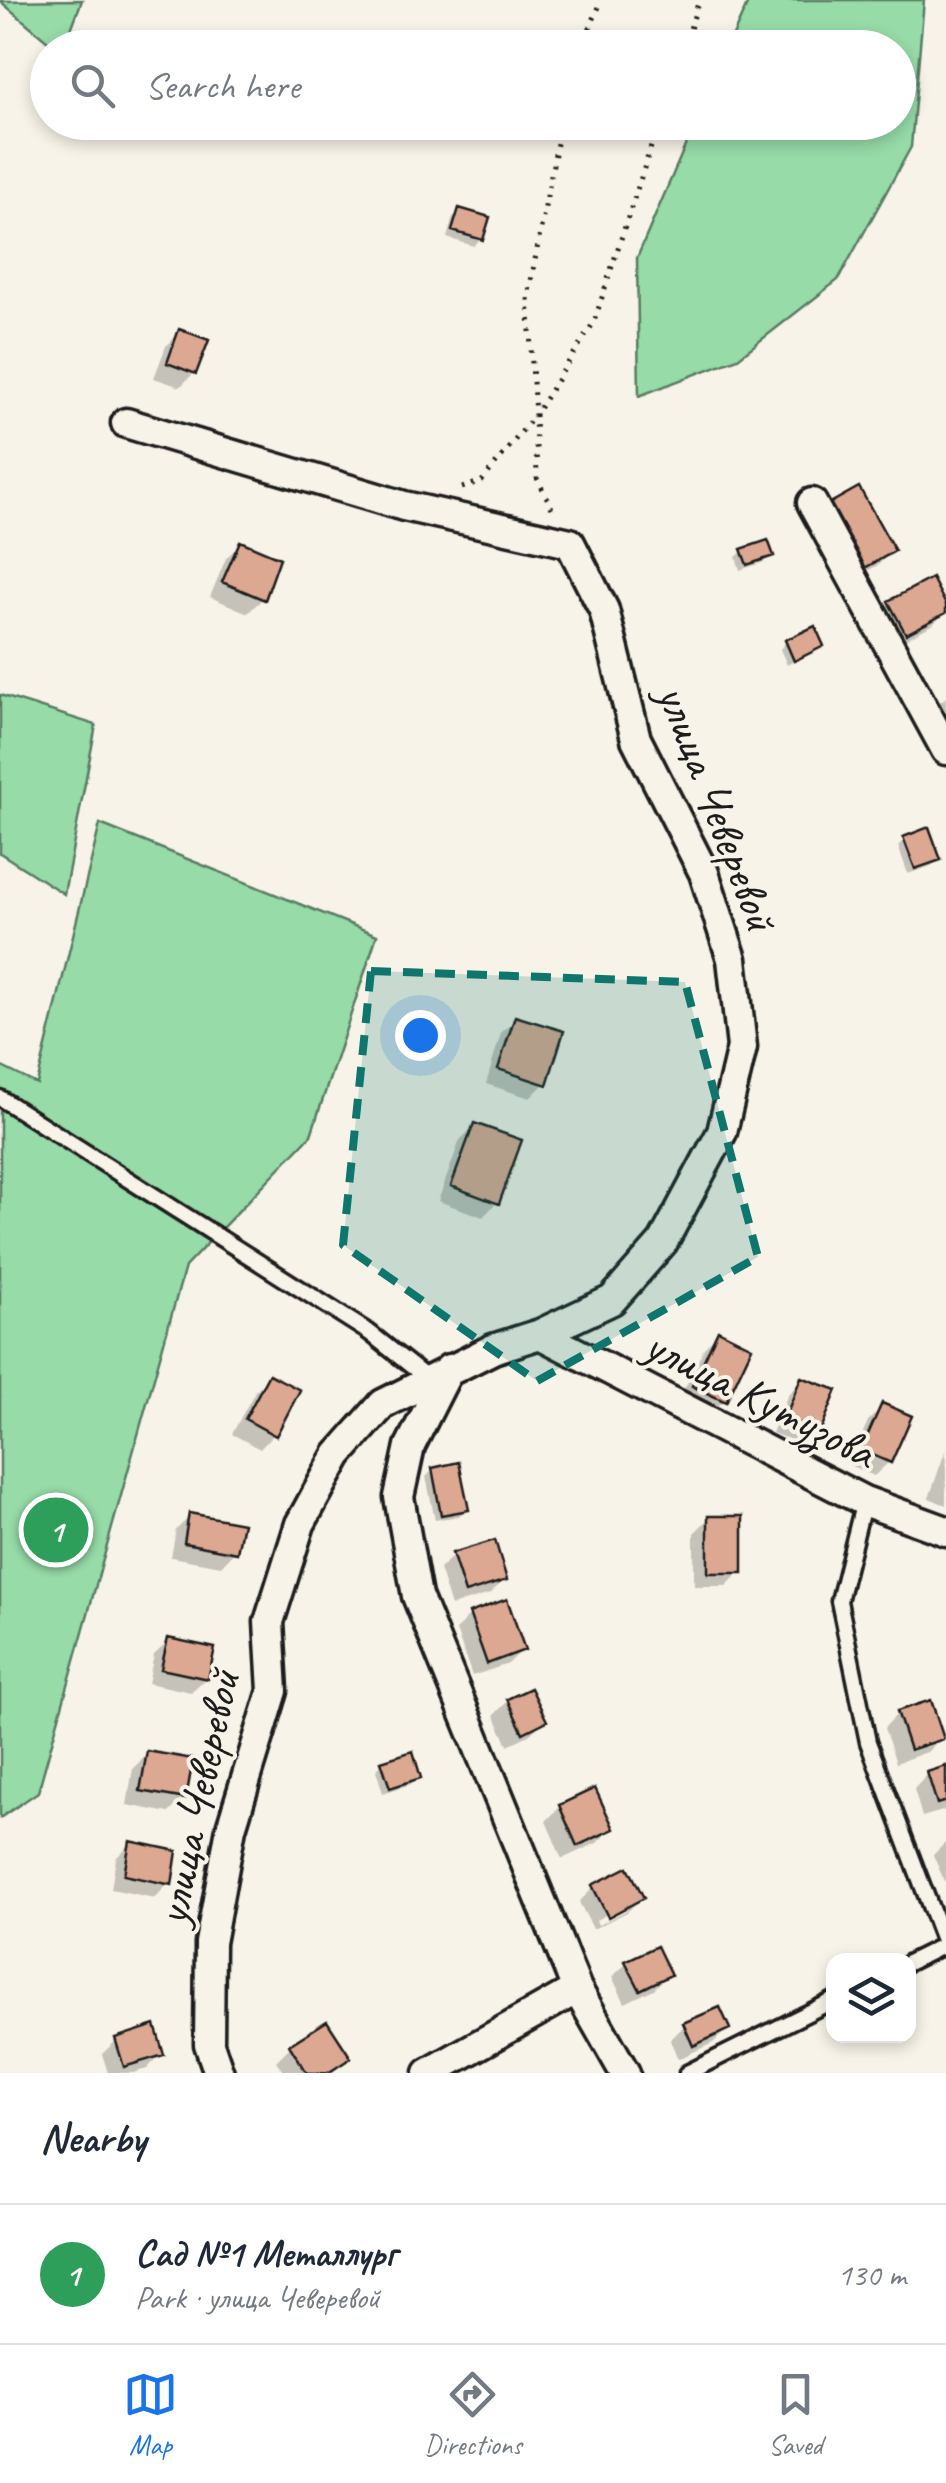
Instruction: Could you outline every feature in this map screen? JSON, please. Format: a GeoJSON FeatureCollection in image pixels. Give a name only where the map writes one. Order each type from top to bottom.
{"type":"FeatureCollection","features":[{"type":"Feature","properties":{"kind":"street"},"geometry":{"type":"LineString","coordinates":[[126,424],[404,506],[570,544]]}},
{"type":"Feature","properties":{"kind":"street"},"geometry":{"type":"LineString","coordinates":[[812,503],[946,750]]}},
{"type":"Feature","properties":{"kind":"street","name":"улица Чеверевой"},"geometry":{"type":"LineString","coordinates":[[219,2073],[209,2044],[210,1943],[231,1828],[272,1691],[269,1622],[300,1524],[338,1454],[383,1404],[493,1349],[540,1334],[612,1300],[663,1242],[722,1132],[742,1047],[732,959],[704,872],[636,738],[604,610],[570,544]]}},
{"type":"Feature","properties":{"kind":"street","name":"улица Кутузова"},"geometry":{"type":"LineString","coordinates":[[540,1334],[864,1501],[946,1531]]}},
{"type":"Feature","properties":{"kind":"street"},"geometry":{"type":"LineString","coordinates":[[439,1374],[410,1446],[398,1497],[416,1596],[577,1989],[625,2073]]}},
{"type":"Feature","properties":{"kind":"street"},"geometry":{"type":"LineString","coordinates":[[429,2073],[577,1989]]}},
{"type":"Feature","properties":{"kind":"lane"},"geometry":{"type":"LineString","coordinates":[[0,1098],[439,1374]]}},
{"type":"Feature","properties":{"kind":"lane"},"geometry":{"type":"LineString","coordinates":[[864,1501],[840,1601],[868,1742],[945,1946],[916,1959]]}},
{"type":"Feature","properties":{"kind":"lane"},"geometry":{"type":"LineString","coordinates":[[687,2073],[826,2004]]}},
{"type":"Feature","properties":{"kind":"path"},"geometry":{"type":"LineString","coordinates":[[589,30],[602,0]]}},
{"type":"Feature","properties":{"kind":"path"},"geometry":{"type":"LineString","coordinates":[[690,30],[699,0]]}},
{"type":"Feature","properties":{"kind":"path"},"geometry":{"type":"LineString","coordinates":[[558,140],[528,298],[537,478],[570,544]]}},
{"type":"Feature","properties":{"kind":"path"},"geometry":{"type":"LineString","coordinates":[[451,491],[482,481],[535,415],[594,322],[653,140]]}},
{"type":"Feature","properties":{"kind":"highlighted area"},"geometry":{"type":"Polygon","coordinates":[[[371,971],[685,982],[758,1257],[537,1381],[343,1245],[371,971]]]}},
{"type":"Feature","properties":{"kind":"green space"},"geometry":{"type":"Polygon","coordinates":[[[82,0],[71,30],[35,30],[0,1],[82,0]]]}},
{"type":"Feature","properties":{"kind":"green space"},"geometry":{"type":"Polygon","coordinates":[[[749,0],[924,0],[916,90],[916,30],[736,30],[749,0]]]}},
{"type":"Feature","properties":{"kind":"green space"},"geometry":{"type":"Polygon","coordinates":[[[688,140],[912,140],[838,280],[738,358],[639,396],[637,258],[688,140]]]}},
{"type":"Feature","properties":{"kind":"green space"},"geometry":{"type":"Polygon","coordinates":[[[0,695],[96,725],[64,894],[0,853],[0,695]]]}},
{"type":"Feature","properties":{"kind":"green space"},"geometry":{"type":"Polygon","coordinates":[[[100,824],[377,935],[311,1135],[185,1267],[38,1792],[0,1818],[0,1066],[37,1084],[100,824]]]}},
{"type":"Feature","properties":{"kind":"building"},"geometry":{"type":"Polygon","coordinates":[[[459,208],[490,217],[483,240],[452,231],[459,208]]]}},
{"type":"Feature","properties":{"kind":"building"},"geometry":{"type":"Polygon","coordinates":[[[179,329],[209,340],[196,374],[167,363],[179,329]]]}},
{"type":"Feature","properties":{"kind":"building"},"geometry":{"type":"Polygon","coordinates":[[[859,487],[895,551],[861,570],[825,506],[859,487]]]}},
{"type":"Feature","properties":{"kind":"building"},"geometry":{"type":"Polygon","coordinates":[[[768,540],[774,556],[747,565],[741,549],[768,540]]]}},
{"type":"Feature","properties":{"kind":"building"},"geometry":{"type":"Polygon","coordinates":[[[240,541],[280,558],[265,600],[222,582],[240,541]]]}},
{"type":"Feature","properties":{"kind":"building"},"geometry":{"type":"Polygon","coordinates":[[[932,578],[946,613],[906,634],[888,601],[932,578]]]}},
{"type":"Feature","properties":{"kind":"building"},"geometry":{"type":"Polygon","coordinates":[[[815,626],[824,646],[794,661],[785,640],[815,626]]]}},
{"type":"Feature","properties":{"kind":"building"},"geometry":{"type":"Polygon","coordinates":[[[929,827],[941,860],[915,869],[903,837],[929,827]]]}},
{"type":"Feature","properties":{"kind":"building"},"geometry":{"type":"Polygon","coordinates":[[[515,1016],[564,1031],[547,1085],[498,1069],[515,1016]]]}},
{"type":"Feature","properties":{"kind":"building"},"geometry":{"type":"Polygon","coordinates":[[[474,1123],[522,1140],[499,1204],[451,1186],[474,1123]]]}},
{"type":"Feature","properties":{"kind":"building"},"geometry":{"type":"Polygon","coordinates":[[[718,1330],[752,1347],[726,1402],[692,1386],[718,1330]]]}},
{"type":"Feature","properties":{"kind":"building"},"geometry":{"type":"Polygon","coordinates":[[[269,1374],[300,1390],[276,1436],[245,1419],[269,1374]]]}},
{"type":"Feature","properties":{"kind":"building"},"geometry":{"type":"Polygon","coordinates":[[[801,1377],[837,1390],[820,1432],[785,1418],[801,1377]]]}},
{"type":"Feature","properties":{"kind":"building"},"geometry":{"type":"Polygon","coordinates":[[[882,1403],[912,1416],[891,1463],[861,1450],[882,1403]]]}},
{"type":"Feature","properties":{"kind":"building"},"geometry":{"type":"Polygon","coordinates":[[[459,1462],[469,1510],[441,1515],[432,1468],[459,1462]]]}},
{"type":"Feature","properties":{"kind":"building"},"geometry":{"type":"Polygon","coordinates":[[[189,1513],[243,1523],[237,1553],[184,1543],[189,1513]]]}},
{"type":"Feature","properties":{"kind":"building"},"geometry":{"type":"Polygon","coordinates":[[[708,1516],[743,1516],[743,1573],[708,1573],[708,1516]]]}},
{"type":"Feature","properties":{"kind":"building"},"geometry":{"type":"Polygon","coordinates":[[[495,1540],[507,1580],[465,1593],[452,1553],[495,1540]]]}},
{"type":"Feature","properties":{"kind":"building"},"geometry":{"type":"Polygon","coordinates":[[[507,1599],[525,1650],[487,1664],[469,1613],[507,1599]]]}},
{"type":"Feature","properties":{"kind":"building"},"geometry":{"type":"Polygon","coordinates":[[[168,1638],[215,1648],[208,1679],[161,1669],[168,1638]]]}},
{"type":"Feature","properties":{"kind":"building"},"geometry":{"type":"Polygon","coordinates":[[[531,1688],[547,1721],[523,1733],[507,1699],[531,1688]]]}},
{"type":"Feature","properties":{"kind":"building"},"geometry":{"type":"Polygon","coordinates":[[[931,1700],[944,1739],[910,1750],[897,1711],[931,1700]]]}},
{"type":"Feature","properties":{"kind":"building"},"geometry":{"type":"Polygon","coordinates":[[[147,1751],[193,1759],[186,1799],[140,1791],[147,1751]]]}},
{"type":"Feature","properties":{"kind":"building"},"geometry":{"type":"Polygon","coordinates":[[[413,1751],[421,1778],[390,1788],[381,1761],[413,1751]]]}},
{"type":"Feature","properties":{"kind":"building"},"geometry":{"type":"Polygon","coordinates":[[[946,1766],[946,1801],[937,1804],[927,1772],[946,1766]]]}},
{"type":"Feature","properties":{"kind":"building"},"geometry":{"type":"Polygon","coordinates":[[[595,1788],[614,1829],[577,1846],[559,1805],[595,1788]]]}},
{"type":"Feature","properties":{"kind":"building"},"geometry":{"type":"Polygon","coordinates":[[[130,1841],[177,1851],[172,1885],[124,1875],[130,1841]]]}},
{"type":"Feature","properties":{"kind":"building"},"geometry":{"type":"Polygon","coordinates":[[[628,1867],[644,1898],[608,1917],[592,1885],[628,1867]]]}},
{"type":"Feature","properties":{"kind":"building"},"geometry":{"type":"Polygon","coordinates":[[[657,1946],[671,1975],[640,1990],[625,1961],[657,1946]]]}},
{"type":"Feature","properties":{"kind":"building"},"geometry":{"type":"Polygon","coordinates":[[[720,2007],[730,2029],[693,2046],[683,2023],[720,2007]]]}},
{"type":"Feature","properties":{"kind":"building"},"geometry":{"type":"Polygon","coordinates":[[[327,2021],[351,2058],[328,2073],[307,2073],[289,2045],[327,2021]]]}},
{"type":"Feature","properties":{"kind":"building"},"geometry":{"type":"Polygon","coordinates":[[[155,2025],[164,2055],[124,2067],[115,2038],[155,2025]]]}},
{"type":"Feature","properties":{"kind":"place","name":"Сад №1 Металлург"},"geometry":{"type":"Point","coordinates":[56,1530]}}]}
